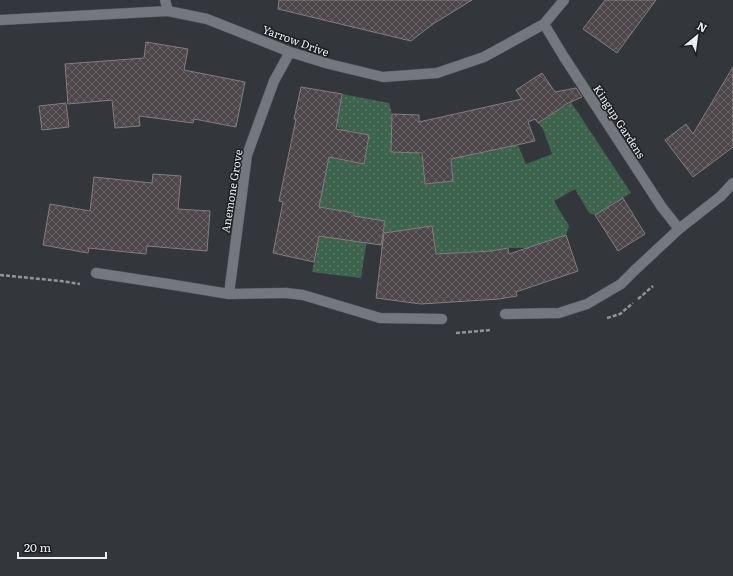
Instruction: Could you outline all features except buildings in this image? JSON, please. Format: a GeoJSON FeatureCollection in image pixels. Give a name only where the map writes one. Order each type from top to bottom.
{"type":"FeatureCollection","features":[{"type":"Feature","properties":{"kind":"street"},"geometry":{"type":"LineString","coordinates":[[164,0],[168,11]]}},
{"type":"Feature","properties":{"kind":"street","name":"Yarrow Drive"},"geometry":{"type":"LineString","coordinates":[[0,20],[168,11],[207,19],[290,52],[384,78],[437,73],[484,57],[544,24],[564,0]]}},
{"type":"Feature","properties":{"kind":"street","name":"Kingup Gardens"},"geometry":{"type":"LineString","coordinates":[[544,24],[661,206],[679,228]]}},
{"type":"Feature","properties":{"kind":"street","name":"Anemone Grove"},"geometry":{"type":"LineString","coordinates":[[229,294],[247,155],[274,81],[290,52]]}},
{"type":"Feature","properties":{"kind":"street"},"geometry":{"type":"LineString","coordinates":[[505,314],[559,313],[587,304],[621,284],[679,228],[721,196],[733,183]]}},
{"type":"Feature","properties":{"kind":"street"},"geometry":{"type":"LineString","coordinates":[[96,274],[229,294],[286,293],[303,295],[380,318],[442,319]]}},
{"type":"Feature","properties":{"kind":"path"},"geometry":{"type":"LineString","coordinates":[[606,318],[620,314],[653,286]]}},
{"type":"Feature","properties":{"kind":"path"},"geometry":{"type":"LineString","coordinates":[[450,334],[496,330]]}},
{"type":"Feature","properties":{"kind":"green space"},"geometry":{"type":"Polygon","coordinates":[[[342,94],[389,103],[392,114],[391,152],[418,153],[422,156],[425,184],[453,181],[451,153],[463,157],[511,146],[516,140],[526,164],[552,154],[543,129],[538,123],[571,102],[631,193],[595,215],[589,213],[575,189],[554,201],[569,226],[566,235],[527,248],[508,248],[480,253],[472,252],[441,254],[435,252],[381,263],[381,249],[385,221],[370,219],[361,278],[312,272],[320,231],[350,240],[354,213],[318,209],[329,156],[336,159],[364,164],[369,135],[342,130],[336,126],[342,94]]]}}]}
